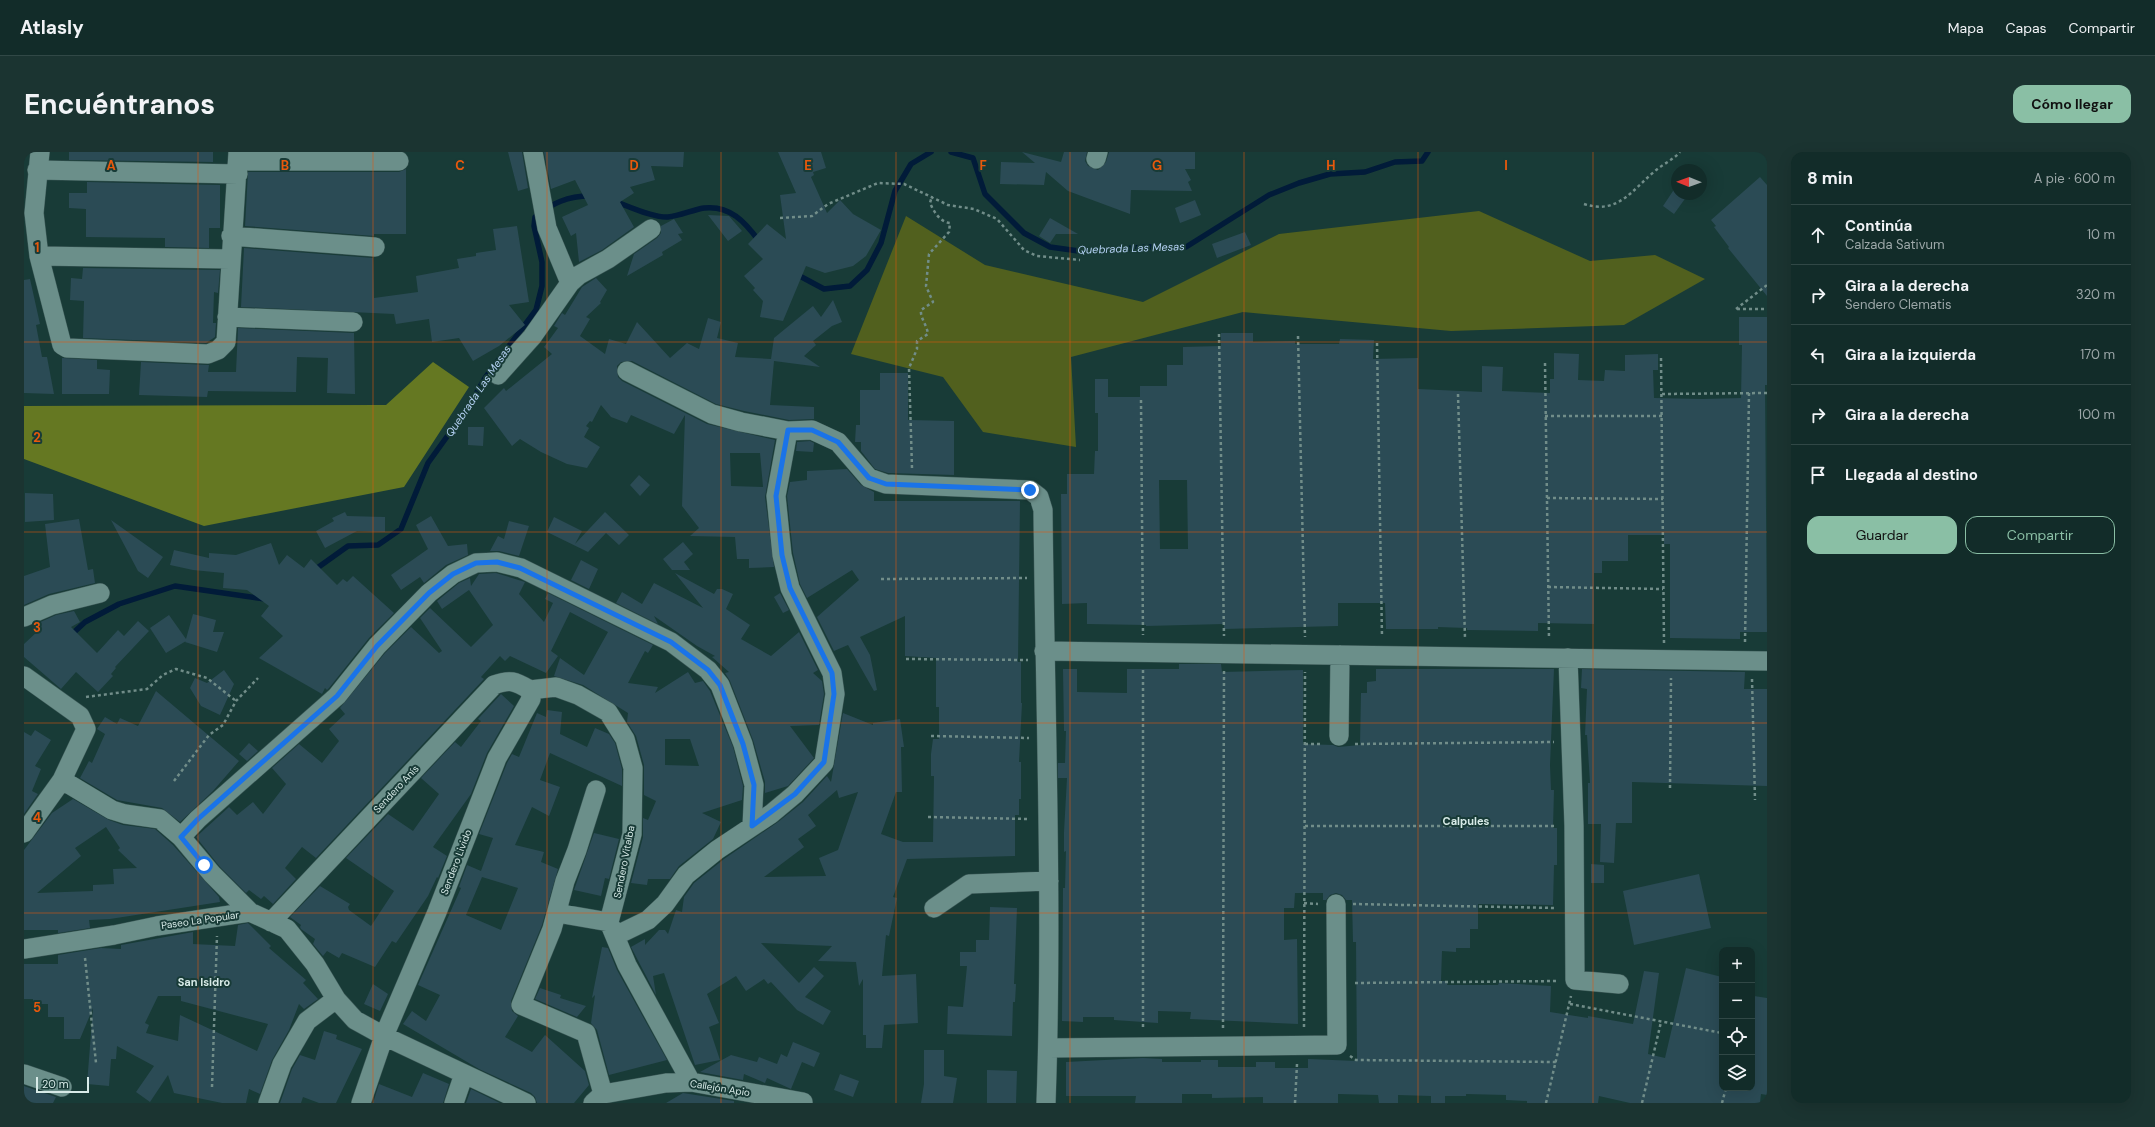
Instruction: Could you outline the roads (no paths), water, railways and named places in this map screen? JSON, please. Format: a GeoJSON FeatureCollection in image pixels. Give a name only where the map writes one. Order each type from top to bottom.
{"type":"FeatureCollection","features":[{"type":"Feature","properties":{"kind":"street"},"geometry":{"type":"LineString","coordinates":[[532,152],[548,228],[570,283]]}},
{"type":"Feature","properties":{"kind":"street"},"geometry":{"type":"LineString","coordinates":[[238,162],[231,236],[226,342],[218,350],[208,354],[67,348],[62,345],[39,256],[34,213],[39,161],[399,161]]}},
{"type":"Feature","properties":{"kind":"street"},"geometry":{"type":"LineString","coordinates":[[498,375],[532,337],[570,283],[579,275],[608,259],[651,229]]}},
{"type":"Feature","properties":{"kind":"street"},"geometry":{"type":"LineString","coordinates":[[231,236],[376,247]]}},
{"type":"Feature","properties":{"kind":"street"},"geometry":{"type":"LineString","coordinates":[[39,256],[230,259]]}},
{"type":"Feature","properties":{"kind":"street"},"geometry":{"type":"LineString","coordinates":[[227,317],[353,322]]}},
{"type":"Feature","properties":{"kind":"street"},"geometry":{"type":"LineString","coordinates":[[627,370],[712,414],[741,422],[788,430],[812,430],[838,442],[869,478],[886,484],[1030,490],[1039,497],[1043,510],[1044,656],[1048,739],[1049,881],[1048,1048],[1046,1103]]}},
{"type":"Feature","properties":{"kind":"street"},"geometry":{"type":"LineString","coordinates":[[557,913],[612,929],[648,920],[665,904],[686,875],[717,850],[795,794],[824,762],[834,694],[832,673],[790,588],[782,555],[776,496],[788,430]]}},
{"type":"Feature","properties":{"kind":"street"},"geometry":{"type":"LineString","coordinates":[[181,837],[198,819],[337,696],[377,646],[429,593],[453,574],[476,563],[497,562],[520,568],[671,642],[708,670],[720,685],[743,744],[754,785],[752,826]]}},
{"type":"Feature","properties":{"kind":"street"},"geometry":{"type":"LineString","coordinates":[[24,617],[52,605],[100,593]]}},
{"type":"Feature","properties":{"kind":"street"},"geometry":{"type":"LineString","coordinates":[[1044,656],[1143,653],[1754,661]]}},
{"type":"Feature","properties":{"kind":"street"},"geometry":{"type":"LineString","coordinates":[[1340,655],[1340,741]]}},
{"type":"Feature","properties":{"kind":"street"},"geometry":{"type":"LineString","coordinates":[[1568,658],[1574,826],[1575,980],[1619,984]]}},
{"type":"Feature","properties":{"kind":"street"},"geometry":{"type":"LineString","coordinates":[[24,676],[80,716],[86,729],[62,780],[24,833]]}},
{"type":"Feature","properties":{"kind":"street","name":"Sendero Anís"},"geometry":{"type":"LineString","coordinates":[[271,922],[494,685],[506,680],[518,682],[530,690]]}},
{"type":"Feature","properties":{"kind":"street","name":"Sendero Vitalba"},"geometry":{"type":"LineString","coordinates":[[530,690],[556,687],[578,695],[608,712],[625,739],[633,768],[632,834],[612,929]]}},
{"type":"Feature","properties":{"kind":"street","name":"Sendero Livido"},"geometry":{"type":"LineString","coordinates":[[361,1103],[384,1036],[437,912],[497,758],[531,699],[530,690]]}},
{"type":"Feature","properties":{"kind":"street"},"geometry":{"type":"LineString","coordinates":[[62,780],[112,810],[126,814],[160,819],[181,837],[212,874],[250,912]]}},
{"type":"Feature","properties":{"kind":"street"},"geometry":{"type":"LineString","coordinates":[[596,790],[577,850],[565,881],[552,929],[521,1005],[586,1033],[598,1098]]}},
{"type":"Feature","properties":{"kind":"street"},"geometry":{"type":"LineString","coordinates":[[934,908],[969,884],[1049,881]]}},
{"type":"Feature","properties":{"kind":"street"},"geometry":{"type":"LineString","coordinates":[[1048,1048],[1337,1045],[1336,904]]}},
{"type":"Feature","properties":{"kind":"street","name":"Paseo La Popular"},"geometry":{"type":"LineString","coordinates":[[24,949],[250,912],[287,929],[316,964],[336,999],[355,1020],[384,1036],[526,1103]]}},
{"type":"Feature","properties":{"kind":"street"},"geometry":{"type":"LineString","coordinates":[[612,929],[627,965],[691,1082]]}},
{"type":"Feature","properties":{"kind":"street"},"geometry":{"type":"LineString","coordinates":[[268,1103],[282,1064],[307,1021],[336,999]]}},
{"type":"Feature","properties":{"kind":"street"},"geometry":{"type":"LineString","coordinates":[[24,1074],[62,1087]]}},
{"type":"Feature","properties":{"kind":"street"},"geometry":{"type":"LineString","coordinates":[[454,1103],[464,1074]]}},
{"type":"Feature","properties":{"kind":"street","name":"Callejón Apio"},"geometry":{"type":"LineString","coordinates":[[598,1098],[666,1083],[691,1082],[803,1102]]}},
{"type":"Feature","properties":{"kind":"waterway","name":"Quebrada Las Mesas"},"geometry":{"type":"LineString","coordinates":[[796,274],[824,289],[850,286],[867,270],[881,243],[895,191],[911,164],[931,152]]}},
{"type":"Feature","properties":{"kind":"waterway","name":"Quebrada Las Mesas"},"geometry":{"type":"LineString","coordinates":[[951,152],[973,158],[985,194],[1024,233],[1050,247],[1086,252],[1146,247],[1186,247],[1269,195],[1299,183],[1330,174],[1365,172],[1395,162],[1422,161],[1428,152]]}},
{"type":"Feature","properties":{"kind":"waterway","name":"Quebrada Las Mesas"},"geometry":{"type":"LineString","coordinates":[[313,571],[348,546],[378,545],[401,529],[428,463],[469,406],[485,378],[536,310],[542,286],[542,262],[534,226],[535,217],[561,201],[575,197],[590,196]]}},
{"type":"Feature","properties":{"kind":"waterway","name":"Quebrada Las Mesas"},"geometry":{"type":"LineString","coordinates":[[614,201],[633,209],[662,217],[668,217],[704,208],[722,209],[736,216],[742,221],[759,241]]}},
{"type":"Feature","properties":{"kind":"waterway","name":"Quebrada Las Mesas"},"geometry":{"type":"LineString","coordinates":[[70,636],[85,622],[119,604],[175,586],[265,599]]}},
{"type":"Feature","properties":{"kind":"district","name":"Calpules"},"geometry":{"type":"Point","coordinates":[1466,821]}},
{"type":"Feature","properties":{"kind":"district","name":"San Isidro"},"geometry":{"type":"Point","coordinates":[204,982]}}]}
